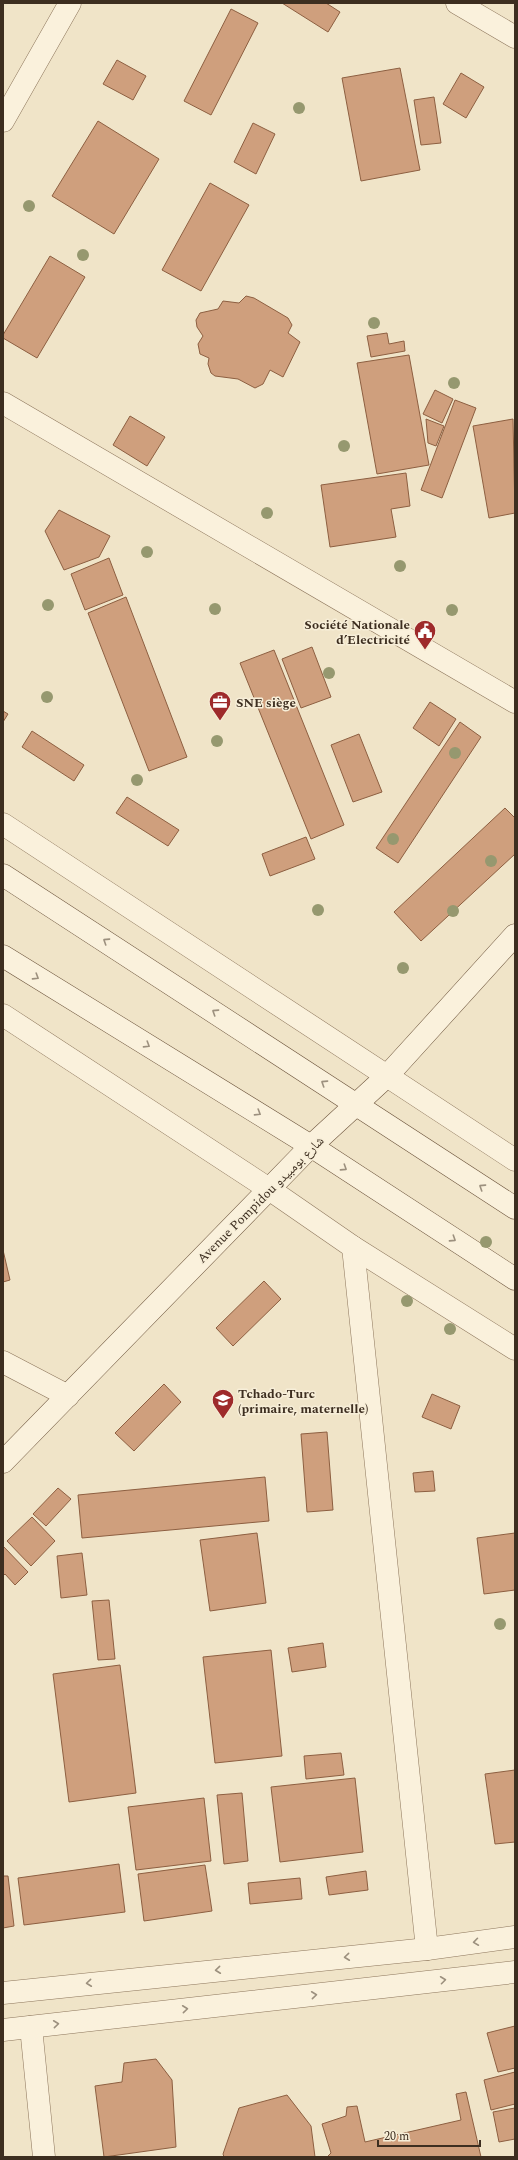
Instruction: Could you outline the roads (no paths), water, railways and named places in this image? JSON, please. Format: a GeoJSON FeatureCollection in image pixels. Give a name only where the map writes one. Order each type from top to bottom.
{"type":"FeatureCollection","features":[{"type":"Feature","properties":{"kind":"street"},"geometry":{"type":"LineString","coordinates":[[3,121],[70,3]]}},
{"type":"Feature","properties":{"kind":"street"},"geometry":{"type":"LineString","coordinates":[[457,3],[515,37]]}},
{"type":"Feature","properties":{"kind":"street"},"geometry":{"type":"LineString","coordinates":[[3,403],[515,702]]}},
{"type":"Feature","properties":{"kind":"street"},"geometry":{"type":"LineString","coordinates":[[3,824],[515,1160]]}},
{"type":"Feature","properties":{"kind":"street"},"geometry":{"type":"LineString","coordinates":[[3,875],[515,1208]]}},
{"type":"Feature","properties":{"kind":"street","name":"Avenue Pompidou شارع بومبيدو"},"geometry":{"type":"LineString","coordinates":[[3,1462],[311,1146],[387,1076],[515,935]]}},
{"type":"Feature","properties":{"kind":"street"},"geometry":{"type":"LineString","coordinates":[[3,956],[311,1146],[515,1279]]}},
{"type":"Feature","properties":{"kind":"street"},"geometry":{"type":"LineString","coordinates":[[3,1014],[269,1189],[353,1248],[515,1349]]}},
{"type":"Feature","properties":{"kind":"street"},"geometry":{"type":"LineString","coordinates":[[353,1248],[427,1949]]}},
{"type":"Feature","properties":{"kind":"street"},"geometry":{"type":"LineString","coordinates":[[3,1362],[68,1396]]}},
{"type":"Feature","properties":{"kind":"street"},"geometry":{"type":"LineString","coordinates":[[3,1993],[427,1949],[515,1937]]}},
{"type":"Feature","properties":{"kind":"street"},"geometry":{"type":"LineString","coordinates":[[3,2030],[515,1972]]}},
{"type":"Feature","properties":{"kind":"street"},"geometry":{"type":"LineString","coordinates":[[31,2027],[44,2157]]}},
{"type":"Feature","properties":{"kind":"place","name":"Société Nationale d’Electricité"},"geometry":{"type":"Point","coordinates":[425,650]}},
{"type":"Feature","properties":{"kind":"place","name":"SNE siège"},"geometry":{"type":"Point","coordinates":[220,722]}},
{"type":"Feature","properties":{"kind":"place","name":"Tchado-Turc (primaire, maternelle)"},"geometry":{"type":"Point","coordinates":[223,1420]}}]}
